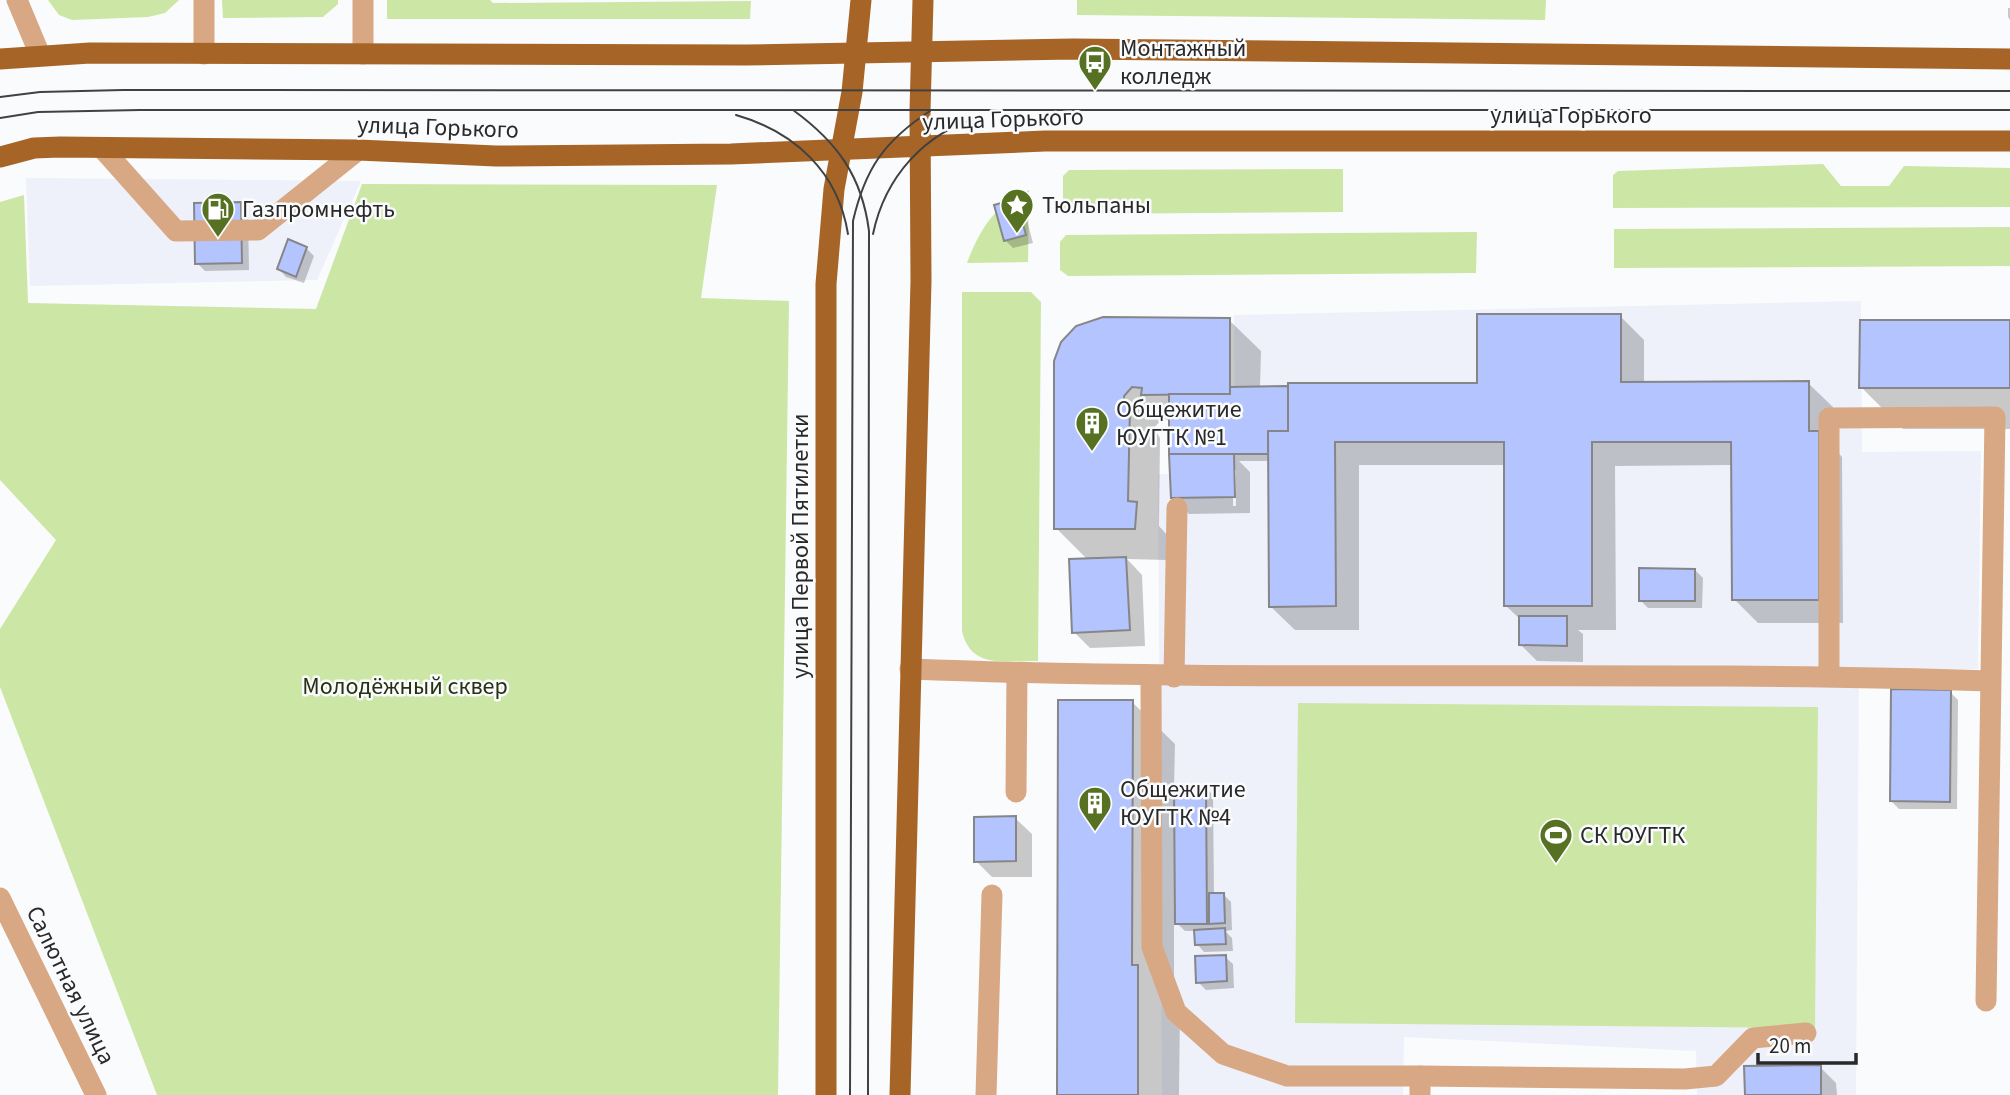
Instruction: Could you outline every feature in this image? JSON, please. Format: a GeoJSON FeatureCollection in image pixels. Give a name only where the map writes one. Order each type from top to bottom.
{"type":"FeatureCollection","features":[{"type":"Feature","properties":{"kind":"main road","name":"улица Первой Пятилетки"},"geometry":{"type":"LineString","coordinates":[[826,1095],[826,284],[839,150],[857,52],[861,0]]}},
{"type":"Feature","properties":{"kind":"main road"},"geometry":{"type":"LineString","coordinates":[[900,1095],[922,281],[920,148],[923,0]]}},
{"type":"Feature","properties":{"kind":"main road"},"geometry":{"type":"LineString","coordinates":[[0,60],[40,55],[1087,49],[2010,59]]}},
{"type":"Feature","properties":{"kind":"main road","name":"улица Горького"},"geometry":{"type":"LineString","coordinates":[[0,157],[34,148],[358,150],[496,156],[920,148],[1045,141],[2010,141]]}},
{"type":"Feature","properties":{"kind":"street"},"geometry":{"type":"LineString","coordinates":[[17,0],[40,55]]}},
{"type":"Feature","properties":{"kind":"street"},"geometry":{"type":"LineString","coordinates":[[204,0],[204,54]]}},
{"type":"Feature","properties":{"kind":"street"},"geometry":{"type":"LineString","coordinates":[[363,0],[363,54]]}},
{"type":"Feature","properties":{"kind":"street"},"geometry":{"type":"LineString","coordinates":[[102,148],[176,231],[258,230],[358,150]]}},
{"type":"Feature","properties":{"kind":"street"},"geometry":{"type":"LineString","coordinates":[[1829,676],[1829,418],[1995,417],[1990,681],[2000,768],[1986,1001]]}},
{"type":"Feature","properties":{"kind":"street"},"geometry":{"type":"LineString","coordinates":[[1174,677],[1177,508]]}},
{"type":"Feature","properties":{"kind":"street"},"geometry":{"type":"LineString","coordinates":[[910,668],[1151,677],[1829,676],[1990,681]]}},
{"type":"Feature","properties":{"kind":"street"},"geometry":{"type":"LineString","coordinates":[[1016,792],[1017,673]]}},
{"type":"Feature","properties":{"kind":"street"},"geometry":{"type":"LineString","coordinates":[[1151,677],[1152,947],[1176,1012],[1223,1054],[1287,1076],[1420,1086],[1685,1087],[1716,1076],[1753,1038],[1806,1033]]}},
{"type":"Feature","properties":{"kind":"street"},"geometry":{"type":"LineString","coordinates":[[986,1095],[992,895]]}},
{"type":"Feature","properties":{"kind":"street","name":"Салютная улица"},"geometry":{"type":"LineString","coordinates":[[0,898],[96,1095]]}},
{"type":"Feature","properties":{"kind":"shaded area"},"geometry":{"type":"Polygon","coordinates":[[[26,178],[361,181],[317,280],[30,286],[26,178]]]}},
{"type":"Feature","properties":{"kind":"shaded area"},"geometry":{"type":"Polygon","coordinates":[[[1861,301],[1862,452],[1981,451],[1978,669],[1859,670],[1856,1095],[1697,1095],[1696,1051],[1404,1037],[1403,1095],[1162,1095],[1158,474],[1235,475],[1234,315],[1861,301]]]}},
{"type":"Feature","properties":{"kind":"green space"},"geometry":{"type":"Polygon","coordinates":[[[48,0],[179,0],[165,13],[148,17],[72,20],[59,15],[48,0]]]}},
{"type":"Feature","properties":{"kind":"green space"},"geometry":{"type":"Polygon","coordinates":[[[222,0],[338,0],[338,4],[323,17],[223,18],[222,0]]]}},
{"type":"Feature","properties":{"kind":"green space"},"geometry":{"type":"Polygon","coordinates":[[[387,0],[490,0],[493,3],[751,1],[750,19],[387,19],[387,0]]]}},
{"type":"Feature","properties":{"kind":"green space"},"geometry":{"type":"Polygon","coordinates":[[[1077,0],[1546,0],[1545,20],[1077,15],[1077,0]]]}},
{"type":"Feature","properties":{"kind":"green space"},"geometry":{"type":"Polygon","coordinates":[[[1823,164],[1841,186],[1889,186],[1904,166],[2010,168],[2010,207],[1613,208],[1613,175],[1618,171],[1823,164]]]}},
{"type":"Feature","properties":{"kind":"green space"},"geometry":{"type":"Polygon","coordinates":[[[1343,169],[1343,212],[1069,214],[1063,208],[1063,176],[1069,170],[1343,169]]]}},
{"type":"Feature","properties":{"kind":"green space","name":"Молодёжный сквер"},"geometry":{"type":"Polygon","coordinates":[[[362,184],[717,185],[701,298],[789,301],[778,1095],[157,1095],[0,687],[0,629],[56,540],[0,480],[0,202],[24,195],[28,303],[316,309],[362,184]]]}},
{"type":"Feature","properties":{"kind":"green space"},"geometry":{"type":"Polygon","coordinates":[[[1029,190],[1028,262],[967,263],[990,219],[1007,202],[1029,190]]]}},
{"type":"Feature","properties":{"kind":"green space"},"geometry":{"type":"Polygon","coordinates":[[[2010,227],[2010,266],[1614,268],[1614,229],[2010,227]]]}},
{"type":"Feature","properties":{"kind":"green space"},"geometry":{"type":"Polygon","coordinates":[[[1477,232],[1476,273],[1068,276],[1060,270],[1060,242],[1066,235],[1477,232]]]}},
{"type":"Feature","properties":{"kind":"green space"},"geometry":{"type":"Polygon","coordinates":[[[962,292],[1031,292],[1041,302],[1038,661],[1002,661],[981,657],[966,643],[962,631],[962,292]]]}},
{"type":"Feature","properties":{"kind":"green space","name":"СК ЮУГТК"},"geometry":{"type":"Polygon","coordinates":[[[1298,703],[1818,707],[1815,1028],[1295,1023],[1298,703]]]}},
{"type":"Feature","properties":{"kind":"building"},"geometry":{"type":"Polygon","coordinates":[[[1016,199],[1026,235],[1004,241],[994,205],[1016,199]]]}},
{"type":"Feature","properties":{"kind":"building"},"geometry":{"type":"Polygon","coordinates":[[[241,202],[242,263],[195,264],[194,203],[241,202]]]}},
{"type":"Feature","properties":{"kind":"building"},"geometry":{"type":"Polygon","coordinates":[[[288,239],[307,247],[296,277],[277,269],[288,239]]]}},
{"type":"Feature","properties":{"kind":"building"},"geometry":{"type":"Polygon","coordinates":[[[1477,314],[1621,314],[1621,382],[1809,381],[1809,431],[1819,431],[1819,600],[1732,600],[1731,442],[1592,442],[1592,606],[1504,606],[1504,442],[1335,442],[1336,606],[1269,607],[1268,431],[1288,431],[1288,383],[1477,383],[1477,314]]]}},
{"type":"Feature","properties":{"kind":"building","name":"Общежитие ЮУГТК №1"},"geometry":{"type":"Polygon","coordinates":[[[1103,317],[1230,318],[1230,394],[1141,395],[1142,388],[1132,387],[1124,396],[1125,405],[1130,405],[1128,501],[1137,502],[1135,529],[1054,529],[1054,361],[1061,342],[1076,326],[1103,317]]]}},
{"type":"Feature","properties":{"kind":"building"},"geometry":{"type":"Polygon","coordinates":[[[1860,320],[2010,320],[2010,388],[1859,388],[1860,320]]]}},
{"type":"Feature","properties":{"kind":"building"},"geometry":{"type":"Polygon","coordinates":[[[1288,386],[1288,431],[1268,431],[1268,454],[1169,454],[1169,394],[1230,394],[1230,387],[1288,386]]]}},
{"type":"Feature","properties":{"kind":"building"},"geometry":{"type":"Polygon","coordinates":[[[1169,454],[1234,454],[1235,497],[1171,498],[1169,454]]]}},
{"type":"Feature","properties":{"kind":"building"},"geometry":{"type":"Polygon","coordinates":[[[1126,557],[1130,630],[1072,633],[1069,559],[1126,557]]]}},
{"type":"Feature","properties":{"kind":"building"},"geometry":{"type":"Polygon","coordinates":[[[1639,568],[1695,569],[1695,601],[1639,601],[1639,568]]]}},
{"type":"Feature","properties":{"kind":"building"},"geometry":{"type":"Polygon","coordinates":[[[1519,616],[1567,616],[1567,646],[1519,645],[1519,616]]]}},
{"type":"Feature","properties":{"kind":"building"},"geometry":{"type":"Polygon","coordinates":[[[1891,689],[1951,690],[1950,802],[1890,801],[1891,689]]]}},
{"type":"Feature","properties":{"kind":"building","name":"Общежитие ЮУГТК №4"},"geometry":{"type":"Polygon","coordinates":[[[1058,700],[1133,700],[1132,965],[1138,965],[1138,1095],[1057,1095],[1058,700]]]}},
{"type":"Feature","properties":{"kind":"building"},"geometry":{"type":"Polygon","coordinates":[[[1174,786],[1206,786],[1207,924],[1175,924],[1174,786]]]}},
{"type":"Feature","properties":{"kind":"building"},"geometry":{"type":"Polygon","coordinates":[[[1016,816],[1016,861],[974,862],[974,817],[1016,816]]]}},
{"type":"Feature","properties":{"kind":"building"},"geometry":{"type":"Polygon","coordinates":[[[1209,893],[1224,893],[1225,923],[1209,924],[1209,893]]]}},
{"type":"Feature","properties":{"kind":"building"},"geometry":{"type":"Polygon","coordinates":[[[1225,928],[1226,944],[1195,945],[1194,930],[1225,928]]]}},
{"type":"Feature","properties":{"kind":"building"},"geometry":{"type":"Polygon","coordinates":[[[1226,955],[1227,981],[1196,983],[1195,956],[1226,955]]]}},
{"type":"Feature","properties":{"kind":"building"},"geometry":{"type":"Polygon","coordinates":[[[1821,1065],[1821,1095],[1745,1095],[1744,1066],[1821,1065]]]}},
{"type":"Feature","properties":{"kind":"tram line"},"geometry":{"type":"LineString","coordinates":[[0,97],[40,92],[123,90],[2010,91]]}},
{"type":"Feature","properties":{"kind":"tram line"},"geometry":{"type":"LineString","coordinates":[[0,118],[38,112],[140,110],[2010,110]]}},
{"type":"Feature","properties":{"kind":"tram line"},"geometry":{"type":"LineString","coordinates":[[793,110],[809,122],[845,162],[860,193],[869,231],[868,1095]]}},
{"type":"Feature","properties":{"kind":"tram line"},"geometry":{"type":"LineString","coordinates":[[850,1095],[853,221],[864,186],[879,158],[900,134],[930,111]]}},
{"type":"Feature","properties":{"kind":"tram line"},"geometry":{"type":"LineString","coordinates":[[736,115],[777,132],[810,158],[835,192],[848,234]]}},
{"type":"Feature","properties":{"kind":"tram line"},"geometry":{"type":"LineString","coordinates":[[873,234],[887,194],[910,160],[941,134],[980,117]]}},
{"type":"Feature","properties":{"kind":"place","name":"Монтажный колледж"},"geometry":{"type":"Point","coordinates":[1095,92]}},
{"type":"Feature","properties":{"kind":"place","name":"Тюльпаны"},"geometry":{"type":"Point","coordinates":[1017,235]}},
{"type":"Feature","properties":{"kind":"place","name":"Газпромнефть"},"geometry":{"type":"Point","coordinates":[218,239]}},
{"type":"Feature","properties":{"kind":"place","name":"Общежитие ЮУГТК №1"},"geometry":{"type":"Point","coordinates":[1092,453]}},
{"type":"Feature","properties":{"kind":"place","name":"Общежитие ЮУГТК №4"},"geometry":{"type":"Point","coordinates":[1095,833]}},
{"type":"Feature","properties":{"kind":"place","name":"СК ЮУГТК"},"geometry":{"type":"Point","coordinates":[1556,865]}}]}
